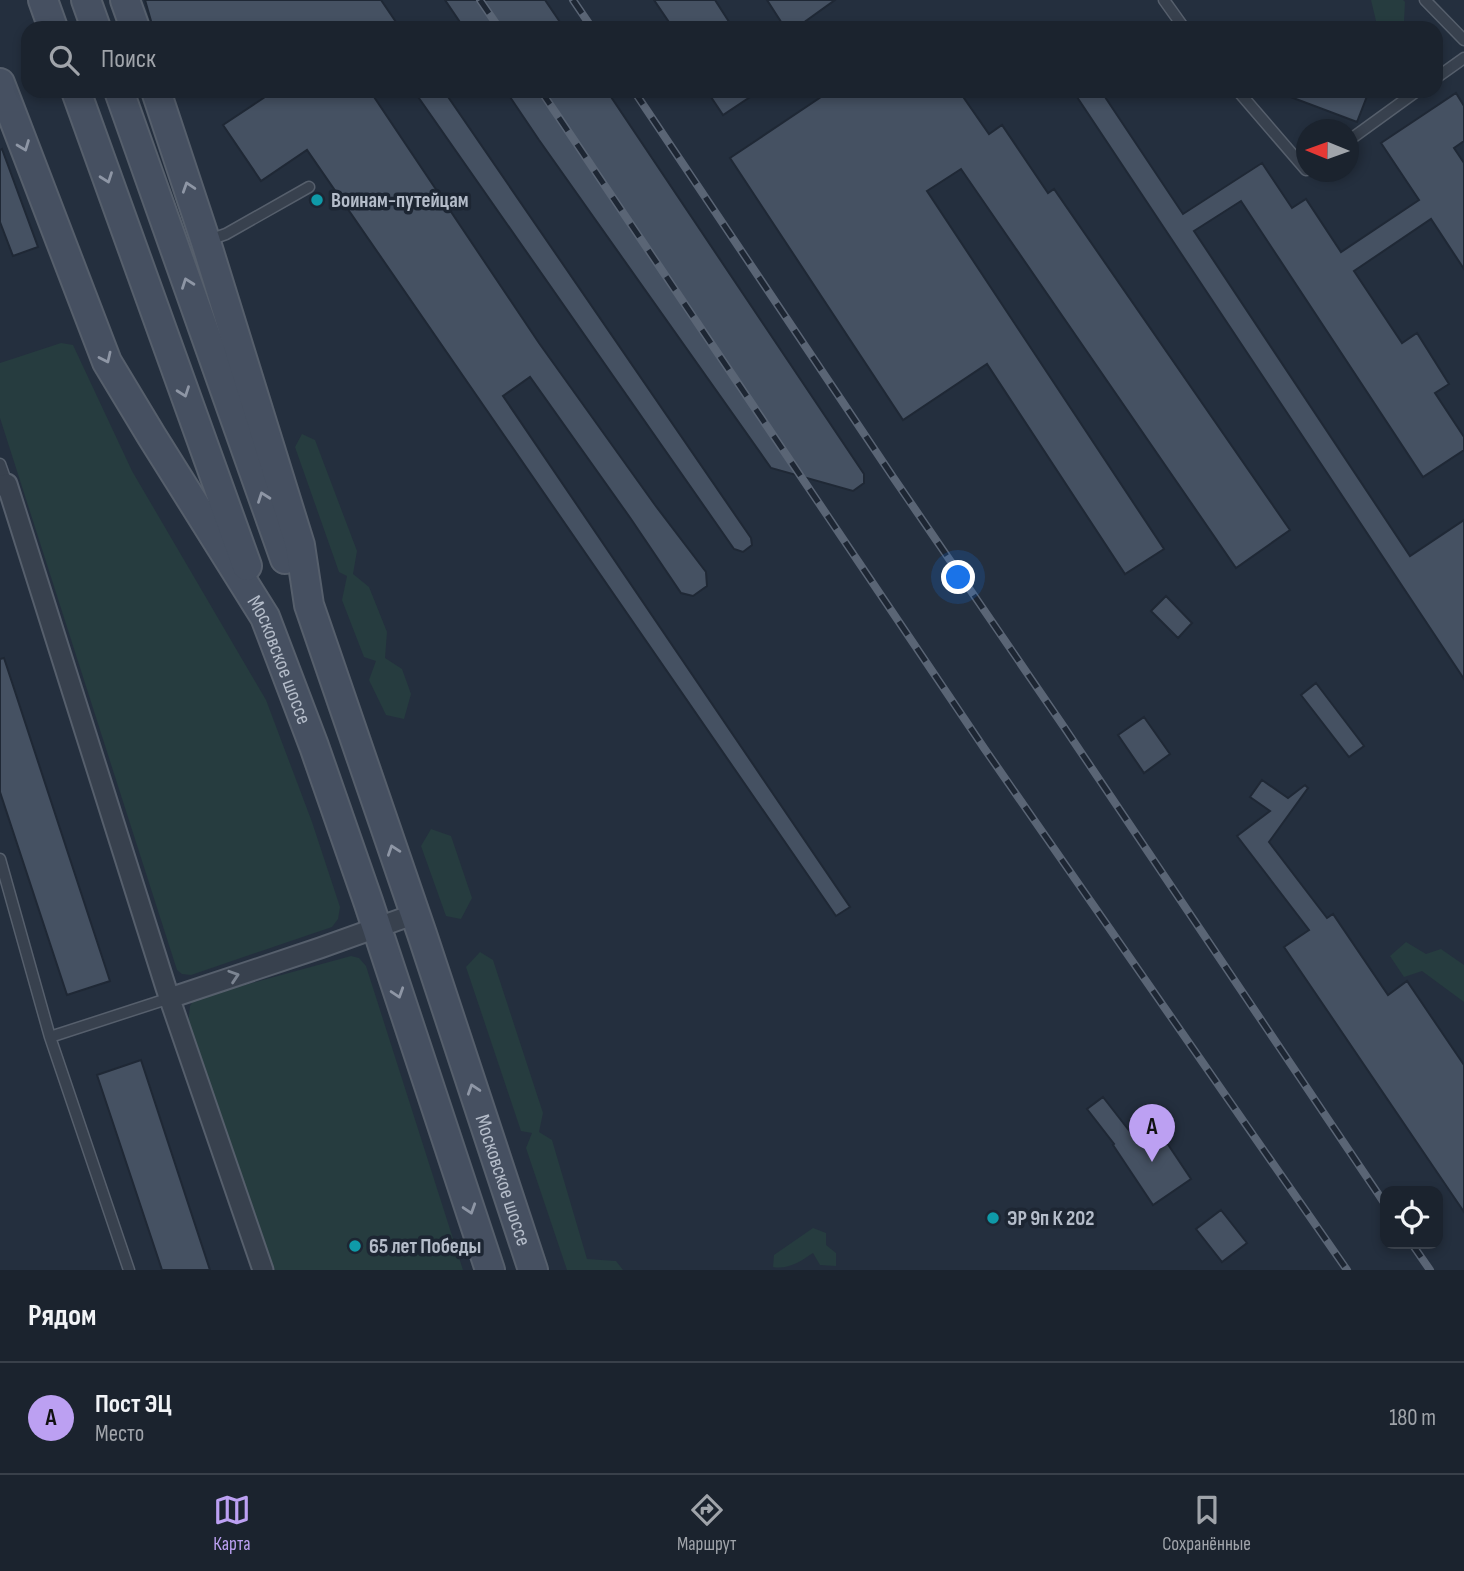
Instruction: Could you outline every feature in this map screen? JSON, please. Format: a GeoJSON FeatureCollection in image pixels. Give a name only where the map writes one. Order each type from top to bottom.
{"type":"FeatureCollection","features":[{"type":"Feature","properties":{"kind":"main road"},"geometry":{"type":"LineString","coordinates":[[43,0],[50,21]]}},
{"type":"Feature","properties":{"kind":"main road"},"geometry":{"type":"LineString","coordinates":[[86,0],[94,21]]}},
{"type":"Feature","properties":{"kind":"main road"},"geometry":{"type":"LineString","coordinates":[[125,0],[132,21]]}},
{"type":"Feature","properties":{"kind":"main road","name":"Московское шоссе"},"geometry":{"type":"LineString","coordinates":[[0,83],[107,362],[265,617],[314,746],[490,1270]]}},
{"type":"Feature","properties":{"kind":"main road"},"geometry":{"type":"LineString","coordinates":[[79,98],[265,617]]}},
{"type":"Feature","properties":{"kind":"main road"},"geometry":{"type":"LineString","coordinates":[[121,98],[284,555],[309,605]]}},
{"type":"Feature","properties":{"kind":"main road","name":"Московское шоссе"},"geometry":{"type":"LineString","coordinates":[[158,98],[300,545],[309,605],[533,1270]]}},
{"type":"Feature","properties":{"kind":"street"},"geometry":{"type":"LineString","coordinates":[[4,485],[170,998],[263,1270]]}},
{"type":"Feature","properties":{"kind":"street"},"geometry":{"type":"LineString","coordinates":[[170,998],[415,914]]}},
{"type":"Feature","properties":{"kind":"lane"},"geometry":{"type":"LineString","coordinates":[[1164,0],[1179,21]]}},
{"type":"Feature","properties":{"kind":"lane"},"geometry":{"type":"LineString","coordinates":[[1425,0],[1464,40]]}},
{"type":"Feature","properties":{"kind":"lane"},"geometry":{"type":"LineString","coordinates":[[1443,73],[1464,58]]}},
{"type":"Feature","properties":{"kind":"lane"},"geometry":{"type":"LineString","coordinates":[[1244,98],[1296,157]]}},
{"type":"Feature","properties":{"kind":"lane"},"geometry":{"type":"LineString","coordinates":[[1359,134],[1408,98]]}},
{"type":"Feature","properties":{"kind":"lane"},"geometry":{"type":"LineString","coordinates":[[206,242],[226,234],[309,187]]}},
{"type":"Feature","properties":{"kind":"lane"},"geometry":{"type":"LineString","coordinates":[[0,464],[4,485]]}},
{"type":"Feature","properties":{"kind":"lane"},"geometry":{"type":"LineString","coordinates":[[0,859],[50,1037],[129,1270]]}},
{"type":"Feature","properties":{"kind":"lane"},"geometry":{"type":"LineString","coordinates":[[50,1037],[170,998]]}},
{"type":"Feature","properties":{"kind":"green space"},"geometry":{"type":"Polygon","coordinates":[[[1371,0],[1405,2],[1404,21],[1376,21],[1371,0]]]}},
{"type":"Feature","properties":{"kind":"green space"},"geometry":{"type":"Polygon","coordinates":[[[61,343],[73,345],[132,471],[266,700],[312,822],[340,907],[338,919],[332,927],[191,975],[177,970],[0,418],[0,363],[61,343]]]}},
{"type":"Feature","properties":{"kind":"green space"},"geometry":{"type":"Polygon","coordinates":[[[302,434],[315,440],[357,551],[353,574],[369,587],[387,632],[385,658],[402,669],[411,694],[404,719],[386,715],[369,680],[376,661],[364,657],[342,600],[347,576],[339,572],[295,447],[302,434]]]}},
{"type":"Feature","properties":{"kind":"green space"},"geometry":{"type":"Polygon","coordinates":[[[431,829],[451,836],[472,898],[461,919],[446,916],[421,846],[431,829]]]}},
{"type":"Feature","properties":{"kind":"green space"},"geometry":{"type":"Polygon","coordinates":[[[1406,942],[1426,954],[1441,949],[1464,965],[1464,1002],[1422,971],[1404,977],[1390,956],[1406,942]]]}},
{"type":"Feature","properties":{"kind":"green space"},"geometry":{"type":"Polygon","coordinates":[[[480,952],[493,960],[543,1113],[539,1132],[552,1140],[587,1259],[616,1261],[623,1270],[567,1270],[526,1148],[532,1133],[521,1131],[466,967],[480,952]]]}},
{"type":"Feature","properties":{"kind":"green space"},"geometry":{"type":"Polygon","coordinates":[[[351,956],[359,958],[366,966],[463,1270],[272,1270],[188,1024],[190,1006],[194,999],[351,956]]]}},
{"type":"Feature","properties":{"kind":"green space"},"geometry":{"type":"Polygon","coordinates":[[[813,1228],[826,1233],[826,1245],[836,1253],[836,1266],[820,1265],[813,1253],[789,1266],[773,1267],[774,1255],[813,1228]]]}},
{"type":"Feature","properties":{"kind":"building"},"geometry":{"type":"Polygon","coordinates":[[[145,0],[381,0],[395,21],[151,21],[145,0]]]}},
{"type":"Feature","properties":{"kind":"building"},"geometry":{"type":"Polygon","coordinates":[[[445,0],[545,0],[559,21],[459,21],[445,0]]]}},
{"type":"Feature","properties":{"kind":"building"},"geometry":{"type":"Polygon","coordinates":[[[654,0],[715,0],[728,21],[668,21],[654,0]]]}},
{"type":"Feature","properties":{"kind":"building"},"geometry":{"type":"Polygon","coordinates":[[[767,0],[835,0],[806,21],[780,21],[767,0]]]}},
{"type":"Feature","properties":{"kind":"building"},"geometry":{"type":"Polygon","coordinates":[[[1456,93],[1464,106],[1464,141],[1454,148],[1464,163],[1464,269],[1431,219],[1354,271],[1402,343],[1417,333],[1449,384],[1435,393],[1464,437],[1464,450],[1423,477],[1241,201],[1194,231],[1410,556],[1464,520],[1464,679],[1078,98],[1106,98],[1183,214],[1262,163],[1292,208],[1306,199],[1341,252],[1419,200],[1381,143],[1456,93]]]}},
{"type":"Feature","properties":{"kind":"building"},"geometry":{"type":"Polygon","coordinates":[[[264,98],[375,98],[539,343],[706,572],[707,586],[693,596],[681,593],[530,377],[503,396],[850,907],[836,916],[307,150],[261,181],[223,125],[264,98]]]}},
{"type":"Feature","properties":{"kind":"building"},"geometry":{"type":"Polygon","coordinates":[[[419,98],[449,98],[751,538],[752,545],[743,552],[734,549],[419,98]]]}},
{"type":"Feature","properties":{"kind":"building"},"geometry":{"type":"Polygon","coordinates":[[[511,98],[612,98],[864,474],[864,483],[853,491],[771,468],[511,98]]]}},
{"type":"Feature","properties":{"kind":"building"},"geometry":{"type":"Polygon","coordinates":[[[712,98],[748,98],[723,115],[712,98]]]}},
{"type":"Feature","properties":{"kind":"building"},"geometry":{"type":"Polygon","coordinates":[[[820,98],[964,98],[989,134],[1002,125],[1048,193],[1054,189],[1290,530],[1236,568],[961,169],[927,191],[1164,549],[1125,574],[987,364],[903,420],[730,158],[820,98]]]}},
{"type":"Feature","properties":{"kind":"building"},"geometry":{"type":"Polygon","coordinates":[[[1293,98],[1366,98],[1358,119],[1349,119],[1293,98]]]}},
{"type":"Feature","properties":{"kind":"building"},"geometry":{"type":"Polygon","coordinates":[[[2,149],[38,247],[13,256],[0,222],[2,149]]]}},
{"type":"Feature","properties":{"kind":"building"},"geometry":{"type":"Polygon","coordinates":[[[1166,596],[1192,623],[1178,638],[1151,611],[1166,596]]]}},
{"type":"Feature","properties":{"kind":"building"},"geometry":{"type":"Polygon","coordinates":[[[4,658],[110,981],[67,995],[0,792],[0,659],[4,658]]]}},
{"type":"Feature","properties":{"kind":"building"},"geometry":{"type":"Polygon","coordinates":[[[1316,683],[1364,746],[1349,757],[1301,695],[1316,683]]]}},
{"type":"Feature","properties":{"kind":"building"},"geometry":{"type":"Polygon","coordinates":[[[1144,717],[1170,754],[1144,773],[1118,735],[1144,717]]]}},
{"type":"Feature","properties":{"kind":"building"},"geometry":{"type":"Polygon","coordinates":[[[1262,780],[1288,798],[1305,785],[1308,788],[1269,842],[1327,918],[1333,914],[1388,995],[1407,981],[1464,1065],[1464,1212],[1284,947],[1309,930],[1237,836],[1270,811],[1250,797],[1262,780]]]}},
{"type":"Feature","properties":{"kind":"building"},"geometry":{"type":"Polygon","coordinates":[[[141,1060],[210,1270],[162,1270],[97,1075],[141,1060]]]}},
{"type":"Feature","properties":{"kind":"building"},"geometry":{"type":"Polygon","coordinates":[[[1103,1097],[1131,1133],[1151,1119],[1191,1179],[1153,1205],[1114,1144],[1087,1109],[1103,1097]]]}},
{"type":"Feature","properties":{"kind":"building"},"geometry":{"type":"Polygon","coordinates":[[[1221,1210],[1247,1243],[1222,1262],[1196,1229],[1221,1210]]]}},
{"type":"Feature","properties":{"kind":"railway"},"geometry":{"type":"LineString","coordinates":[[480,0],[494,21]]}},
{"type":"Feature","properties":{"kind":"railway"},"geometry":{"type":"LineString","coordinates":[[573,0],[587,21]]}},
{"type":"Feature","properties":{"kind":"railway"},"geometry":{"type":"LineString","coordinates":[[546,98],[984,748],[1347,1270]]}},
{"type":"Feature","properties":{"kind":"railway"},"geometry":{"type":"LineString","coordinates":[[639,98],[1380,1197]]}},
{"type":"Feature","properties":{"kind":"railway"},"geometry":{"type":"LineString","coordinates":[[1415,1249],[1430,1270]]}},
{"type":"Feature","properties":{"kind":"place","name":"Воинам-путейцам"},"geometry":{"type":"Point","coordinates":[317,200]}},
{"type":"Feature","properties":{"kind":"place","name":"Пост ЭЦ"},"geometry":{"type":"Point","coordinates":[1152,1162]}},
{"type":"Feature","properties":{"kind":"place","name":"ЭР 9п К 202"},"geometry":{"type":"Point","coordinates":[993,1218]}},
{"type":"Feature","properties":{"kind":"place","name":"65 лет Победы"},"geometry":{"type":"Point","coordinates":[355,1246]}}]}
